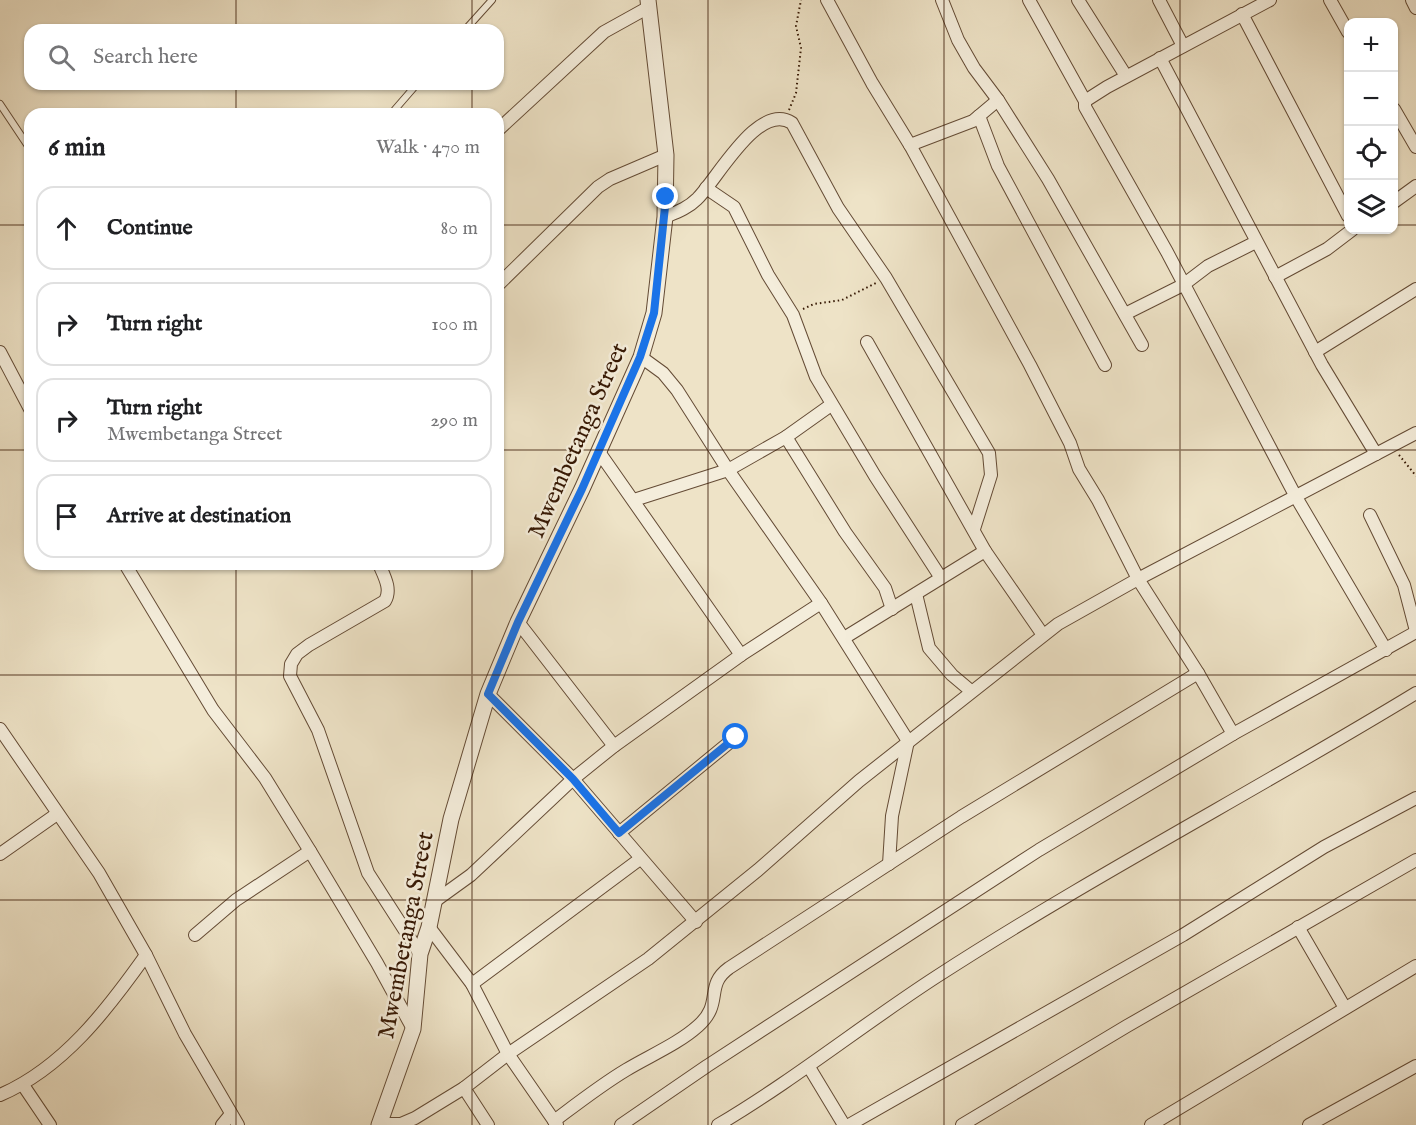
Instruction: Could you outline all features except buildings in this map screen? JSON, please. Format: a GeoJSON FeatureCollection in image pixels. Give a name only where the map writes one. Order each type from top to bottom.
{"type":"FeatureCollection","features":[{"type":"Feature","properties":{"kind":"street"},"geometry":{"type":"LineString","coordinates":[[827,0],[872,84],[910,145],[1030,365],[1070,443],[1079,469],[1098,500],[1138,579],[1198,673],[1233,734]]}},
{"type":"Feature","properties":{"kind":"street"},"geometry":{"type":"LineString","coordinates":[[942,0],[958,40],[974,69],[998,100],[1048,179],[1142,345]]}},
{"type":"Feature","properties":{"kind":"street"},"geometry":{"type":"LineString","coordinates":[[1029,0],[1086,101],[1086,113],[1183,285],[1296,497],[1386,650]]}},
{"type":"Feature","properties":{"kind":"street"},"geometry":{"type":"LineString","coordinates":[[1078,0],[1126,76]]}},
{"type":"Feature","properties":{"kind":"street"},"geometry":{"type":"LineString","coordinates":[[1159,0],[1183,46]]}},
{"type":"Feature","properties":{"kind":"street"},"geometry":{"type":"LineString","coordinates":[[1086,101],[1126,76],[1270,0]]}},
{"type":"Feature","properties":{"kind":"street"},"geometry":{"type":"LineString","coordinates":[[1330,0],[1344,25]]}},
{"type":"Feature","properties":{"kind":"street"},"geometry":{"type":"LineString","coordinates":[[1412,0],[1416,8]]}},
{"type":"Feature","properties":{"kind":"street"},"geometry":{"type":"LineString","coordinates":[[504,124],[604,32],[649,3]]}},
{"type":"Feature","properties":{"kind":"street","name":"Mwembetanga Street"},"geometry":{"type":"LineString","coordinates":[[380,1124],[412,1029],[420,954],[435,901],[451,819],[488,694],[518,622],[599,452],[640,357],[654,313],[665,217],[666,155],[649,3]]}},
{"type":"Feature","properties":{"kind":"street"},"geometry":{"type":"LineString","coordinates":[[1242,14],[1344,208]]}},
{"type":"Feature","properties":{"kind":"street"},"geometry":{"type":"LineString","coordinates":[[1160,58],[1275,277],[1376,454]]}},
{"type":"Feature","properties":{"kind":"street"},"geometry":{"type":"LineString","coordinates":[[910,145],[957,128],[980,116],[998,100]]}},
{"type":"Feature","properties":{"kind":"street"},"geometry":{"type":"LineString","coordinates":[[980,116],[998,166],[1105,365]]}},
{"type":"Feature","properties":{"kind":"street"},"geometry":{"type":"LineString","coordinates":[[1398,116],[1416,147]]}},
{"type":"Feature","properties":{"kind":"street"},"geometry":{"type":"LineString","coordinates":[[665,217],[685,209],[706,188],[747,137],[776,119],[785,118],[792,123],[838,208],[886,278],[989,453],[991,475],[974,529]]}},
{"type":"Feature","properties":{"kind":"street"},"geometry":{"type":"LineString","coordinates":[[504,279],[598,187],[610,179],[666,155]]}},
{"type":"Feature","properties":{"kind":"street"},"geometry":{"type":"LineString","coordinates":[[1398,199],[1416,186]]}},
{"type":"Feature","properties":{"kind":"street"},"geometry":{"type":"LineString","coordinates":[[706,188],[734,207],[768,275],[793,315],[816,377],[831,405],[941,578]]}},
{"type":"Feature","properties":{"kind":"street"},"geometry":{"type":"LineString","coordinates":[[1275,277],[1327,249],[1347,234]]}},
{"type":"Feature","properties":{"kind":"street"},"geometry":{"type":"LineString","coordinates":[[1125,314],[1183,285],[1208,266],[1256,242]]}},
{"type":"Feature","properties":{"kind":"street"},"geometry":{"type":"LineString","coordinates":[[1316,352],[1416,289]]}},
{"type":"Feature","properties":{"kind":"street"},"geometry":{"type":"LineString","coordinates":[[867,342],[985,551],[1043,635]]}},
{"type":"Feature","properties":{"kind":"street"},"geometry":{"type":"LineString","coordinates":[[0,352],[24,398]]}},
{"type":"Feature","properties":{"kind":"street"},"geometry":{"type":"LineString","coordinates":[[640,357],[663,373],[677,390],[728,470],[821,603],[908,741],[892,816],[889,864]]}},
{"type":"Feature","properties":{"kind":"street"},"geometry":{"type":"LineString","coordinates":[[634,500],[728,470],[786,436],[831,405]]}},
{"type":"Feature","properties":{"kind":"street"},"geometry":{"type":"LineString","coordinates":[[380,1124],[401,1124],[415,1118],[464,1088],[508,1054],[609,987],[696,922],[908,741],[1043,635],[1072,615],[1416,433]]}},
{"type":"Feature","properties":{"kind":"street"},"geometry":{"type":"LineString","coordinates":[[786,436],[845,532],[885,588],[892,609]]}},
{"type":"Feature","properties":{"kind":"street"},"geometry":{"type":"LineString","coordinates":[[599,452],[741,655]]}},
{"type":"Feature","properties":{"kind":"street"},"geometry":{"type":"LineString","coordinates":[[621,1125],[1008,869],[1233,734],[1386,650],[1416,631],[1404,585],[1370,515]]}},
{"type":"Feature","properties":{"kind":"street"},"geometry":{"type":"LineString","coordinates":[[844,638],[985,551]]}},
{"type":"Feature","properties":{"kind":"street"},"geometry":{"type":"LineString","coordinates":[[129,570],[213,710],[265,778],[378,963],[412,1029]]}},
{"type":"Feature","properties":{"kind":"street"},"geometry":{"type":"LineString","coordinates":[[382,570],[387,583],[388,595],[385,601],[297,654],[291,664],[290,676],[318,730],[368,873],[420,954]]}},
{"type":"Feature","properties":{"kind":"street"},"geometry":{"type":"LineString","coordinates":[[916,594],[928,648],[952,675],[971,691]]}},
{"type":"Feature","properties":{"kind":"street"},"geometry":{"type":"LineString","coordinates":[[435,901],[471,875],[573,779],[614,746],[741,655],[821,603]]}},
{"type":"Feature","properties":{"kind":"street"},"geometry":{"type":"LineString","coordinates":[[518,622],[614,746]]}},
{"type":"Feature","properties":{"kind":"street"},"geometry":{"type":"LineString","coordinates":[[429,927],[472,984],[508,1054],[555,1123],[619,1075],[697,1027],[710,1013],[715,1003],[715,985],[719,976],[997,794],[1198,673]]}},
{"type":"Feature","properties":{"kind":"street"},"geometry":{"type":"LineString","coordinates":[[718,1125],[808,1067],[946,971],[1120,865],[1254,791],[1416,693]]}},
{"type":"Feature","properties":{"kind":"street"},"geometry":{"type":"LineString","coordinates":[[488,694],[573,779],[696,922]]}},
{"type":"Feature","properties":{"kind":"street"},"geometry":{"type":"LineString","coordinates":[[0,729],[99,873],[146,955],[185,1034],[235,1119],[222,1125]]}},
{"type":"Feature","properties":{"kind":"street"},"geometry":{"type":"LineString","coordinates":[[619,833],[736,737]]}},
{"type":"Feature","properties":{"kind":"street"},"geometry":{"type":"LineString","coordinates":[[849,1125],[1183,935],[1324,847],[1416,798]]}},
{"type":"Feature","properties":{"kind":"street"},"geometry":{"type":"LineString","coordinates":[[0,854],[57,814]]}},
{"type":"Feature","properties":{"kind":"street"},"geometry":{"type":"LineString","coordinates":[[195,935],[236,900],[310,851]]}},
{"type":"Feature","properties":{"kind":"street"},"geometry":{"type":"LineString","coordinates":[[472,984],[640,859]]}},
{"type":"Feature","properties":{"kind":"street"},"geometry":{"type":"LineString","coordinates":[[962,1125],[1416,860]]}},
{"type":"Feature","properties":{"kind":"street"},"geometry":{"type":"LineString","coordinates":[[1298,927],[1346,1008]]}},
{"type":"Feature","properties":{"kind":"street"},"geometry":{"type":"LineString","coordinates":[[0,1095],[23,1085],[46,1068],[107,1010],[146,955]]}},
{"type":"Feature","properties":{"kind":"street"},"geometry":{"type":"LineString","coordinates":[[1151,1125],[1416,966]]}},
{"type":"Feature","properties":{"kind":"street"},"geometry":{"type":"LineString","coordinates":[[1309,1125],[1416,1066]]}},
{"type":"Feature","properties":{"kind":"street"},"geometry":{"type":"LineString","coordinates":[[808,1067],[844,1125]]}},
{"type":"Feature","properties":{"kind":"street"},"geometry":{"type":"LineString","coordinates":[[23,1085],[50,1125]]}},
{"type":"Feature","properties":{"kind":"street"},"geometry":{"type":"LineString","coordinates":[[464,1088],[488,1125]]}},
{"type":"Feature","properties":{"kind":"lane"},"geometry":{"type":"LineString","coordinates":[[470,24],[492,0]]}},
{"type":"Feature","properties":{"kind":"lane"},"geometry":{"type":"LineString","coordinates":[[396,108],[412,90]]}},
{"type":"Feature","properties":{"kind":"lane"},"geometry":{"type":"LineString","coordinates":[[0,104],[24,140]]}},
{"type":"Feature","properties":{"kind":"path"},"geometry":{"type":"LineString","coordinates":[[785,118],[796,93],[801,48],[796,26],[801,0]]}},
{"type":"Feature","properties":{"kind":"path"},"geometry":{"type":"LineString","coordinates":[[793,315],[814,304],[842,300],[886,278]]}},
{"type":"Feature","properties":{"kind":"path"},"geometry":{"type":"LineString","coordinates":[[1389,447],[1416,476]]}},
{"type":"Feature","properties":{"kind":"route"},"geometry":{"type":"LineString","coordinates":[[666,197],[661,266],[654,313],[640,357],[582,489],[518,622],[488,694],[573,779],[619,833],[736,737]]}}]}
